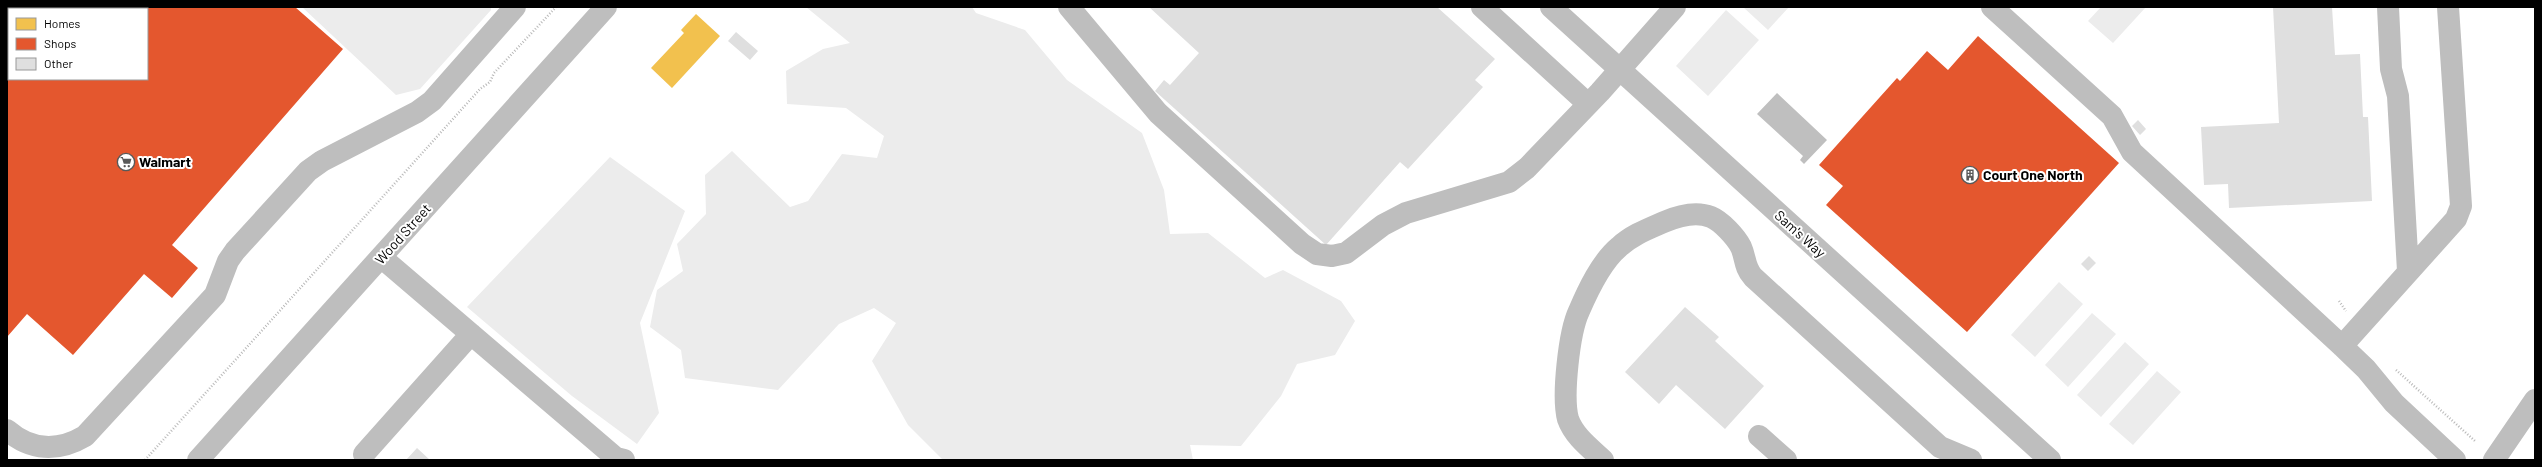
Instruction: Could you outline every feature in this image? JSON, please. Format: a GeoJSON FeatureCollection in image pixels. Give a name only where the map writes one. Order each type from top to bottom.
{"type":"FeatureCollection","features":[{"type":"Feature","properties":{"kind":"street"},"geometry":{"type":"LineString","coordinates":[[7,430],[29,444],[49,448],[69,446],[85,436],[215,295],[228,261],[235,251],[308,171],[322,161],[417,112],[432,101],[515,7]]}},
{"type":"Feature","properties":{"kind":"street","name":"Wood Street"},"geometry":{"type":"LineString","coordinates":[[198,460],[382,258],[606,7]]}},
{"type":"Feature","properties":{"kind":"street"},"geometry":{"type":"LineString","coordinates":[[1069,7],[1158,113],[1302,244],[1317,254],[1332,256],[1346,253],[1383,225],[1406,213],[1509,182],[1527,168],[1588,104],[1675,7]]}},
{"type":"Feature","properties":{"kind":"street"},"geometry":{"type":"LineString","coordinates":[[1482,7],[1588,104]]}},
{"type":"Feature","properties":{"kind":"street","name":"Sam's Way"},"geometry":{"type":"LineString","coordinates":[[1551,7],[2050,460]]}},
{"type":"Feature","properties":{"kind":"street"},"geometry":{"type":"LineString","coordinates":[[1992,7],[2112,116],[2132,152],[2342,346],[2366,369],[2394,403],[2455,460]]}},
{"type":"Feature","properties":{"kind":"street"},"geometry":{"type":"LineString","coordinates":[[2388,7],[2391,69],[2398,96],[2408,271]]}},
{"type":"Feature","properties":{"kind":"street"},"geometry":{"type":"LineString","coordinates":[[2342,346],[2456,219],[2461,206],[2448,7]]}},
{"type":"Feature","properties":{"kind":"street"},"geometry":{"type":"LineString","coordinates":[[1603,460],[1579,438],[1569,419],[1565,397],[1573,332],[1578,312],[1605,263],[1618,247],[1638,233],[1678,217],[1700,214],[1712,217],[1736,239],[1742,248],[1746,269],[1753,277],[1922,431],[1940,447],[1971,460]]}},
{"type":"Feature","properties":{"kind":"street"},"geometry":{"type":"LineString","coordinates":[[382,258],[619,459]]}},
{"type":"Feature","properties":{"kind":"street"},"geometry":{"type":"LineString","coordinates":[[364,454],[471,334]]}},
{"type":"Feature","properties":{"kind":"street"},"geometry":{"type":"LineString","coordinates":[[2497,456],[2535,400]]}},
{"type":"Feature","properties":{"kind":"street"},"geometry":{"type":"LineString","coordinates":[[2497,456],[2535,422]]}},
{"type":"Feature","properties":{"kind":"street"},"geometry":{"type":"LineString","coordinates":[[1759,436],[1786,460]]}},
{"type":"Feature","properties":{"kind":"path"},"geometry":{"type":"LineString","coordinates":[[145,460],[480,88],[490,82],[494,73],[556,7]]}},
{"type":"Feature","properties":{"kind":"path"},"geometry":{"type":"LineString","coordinates":[[2339,301],[2357,328]]}},
{"type":"Feature","properties":{"kind":"path"},"geometry":{"type":"LineString","coordinates":[[2392,367],[2475,440]]}},
{"type":"Feature","properties":{"kind":"shaded area"},"geometry":{"type":"Polygon","coordinates":[[[302,7],[491,7],[491,10],[420,89],[396,95],[302,7]]]}},
{"type":"Feature","properties":{"kind":"shaded area"},"geometry":{"type":"Polygon","coordinates":[[[806,7],[972,7],[976,13],[1025,30],[1067,80],[1142,133],[1164,190],[1170,234],[1208,233],[1265,278],[1283,270],[1341,301],[1355,321],[1335,355],[1297,364],[1281,396],[1241,446],[1190,445],[1193,460],[943,460],[908,425],[872,361],[896,323],[874,308],[839,324],[778,390],[685,378],[681,350],[650,327],[657,290],[683,271],[677,244],[706,214],[705,175],[732,151],[790,207],[808,201],[842,154],[877,158],[884,136],[846,108],[787,104],[786,71],[823,49],[850,43],[806,7]]]}},
{"type":"Feature","properties":{"kind":"shaded area"},"geometry":{"type":"Polygon","coordinates":[[[1743,7],[1789,7],[1768,30],[1743,7]]]}},
{"type":"Feature","properties":{"kind":"shaded area"},"geometry":{"type":"Polygon","coordinates":[[[2101,7],[2146,7],[2113,43],[2088,21],[2101,7]]]}},
{"type":"Feature","properties":{"kind":"shaded area"},"geometry":{"type":"Polygon","coordinates":[[[1726,10],[1759,40],[1708,96],[1676,66],[1726,10]]]}},
{"type":"Feature","properties":{"kind":"shaded area"},"geometry":{"type":"Polygon","coordinates":[[[1777,93],[1827,140],[1804,164],[1800,160],[1803,156],[1757,114],[1777,93]]]}},
{"type":"Feature","properties":{"kind":"shaded area"},"geometry":{"type":"Polygon","coordinates":[[[610,157],[685,211],[640,323],[659,413],[637,444],[572,396],[467,307],[610,157]]]}},
{"type":"Feature","properties":{"kind":"shaded area"},"geometry":{"type":"Polygon","coordinates":[[[2059,282],[2083,304],[2035,357],[2011,335],[2059,282]]]}},
{"type":"Feature","properties":{"kind":"shaded area"},"geometry":{"type":"Polygon","coordinates":[[[2092,313],[2116,334],[2068,387],[2045,365],[2092,313]]]}},
{"type":"Feature","properties":{"kind":"shaded area"},"geometry":{"type":"Polygon","coordinates":[[[2125,342],[2149,364],[2101,417],[2077,395],[2125,342]]]}},
{"type":"Feature","properties":{"kind":"shaded area"},"geometry":{"type":"Polygon","coordinates":[[[2157,371],[2181,392],[2133,445],[2109,424],[2157,371]]]}},
{"type":"Feature","properties":{"kind":"building: Homes"},"geometry":{"type":"Polygon","coordinates":[[[696,14],[720,36],[672,88],[651,68],[684,33],[681,30],[696,14]]]}},
{"type":"Feature","properties":{"kind":"building: Shops","name":"Walmart"},"geometry":{"type":"Polygon","coordinates":[[[7,7],[295,7],[343,49],[172,245],[198,268],[172,298],[144,274],[73,355],[27,314],[7,337],[7,7]]]}},
{"type":"Feature","properties":{"kind":"building: Shops","name":"Court One North"},"geometry":{"type":"Polygon","coordinates":[[[1978,36],[2119,163],[1967,332],[1826,205],[1843,186],[1819,165],[1897,78],[1900,81],[1927,51],[1948,70],[1978,36]]]}},
{"type":"Feature","properties":{"kind":"building: Other"},"geometry":{"type":"Polygon","coordinates":[[[1149,7],[1437,7],[1495,59],[1475,80],[1483,87],[1408,169],[1400,162],[1326,245],[1155,91],[1164,80],[1170,85],[1199,53],[1149,7]]]}},
{"type":"Feature","properties":{"kind":"building: Other"},"geometry":{"type":"Polygon","coordinates":[[[2273,7],[2332,7],[2335,55],[2360,54],[2363,117],[2368,117],[2372,201],[2229,208],[2228,184],[2204,185],[2201,127],[2279,123],[2273,7]]]}},
{"type":"Feature","properties":{"kind":"building: Other"},"geometry":{"type":"Polygon","coordinates":[[[736,32],[758,51],[750,60],[728,41],[736,32]]]}},
{"type":"Feature","properties":{"kind":"building: Other"},"geometry":{"type":"Polygon","coordinates":[[[2138,120],[2146,129],[2140,135],[2132,126],[2138,120]]]}},
{"type":"Feature","properties":{"kind":"building: Other"},"geometry":{"type":"Polygon","coordinates":[[[2089,256],[2096,263],[2088,271],[2081,264],[2089,256]]]}},
{"type":"Feature","properties":{"kind":"building: Other"},"geometry":{"type":"Polygon","coordinates":[[[1685,307],[1719,337],[1715,341],[1764,386],[1725,429],[1676,385],[1659,404],[1625,372],[1685,307]]]}},
{"type":"Feature","properties":{"kind":"building: Other"},"geometry":{"type":"Polygon","coordinates":[[[417,448],[430,460],[406,460],[417,448]]]}},
{"type":"Feature","properties":{"kind":"place","name":"Walmart"},"geometry":{"type":"Point","coordinates":[126,162]}},
{"type":"Feature","properties":{"kind":"place","name":"Court One North"},"geometry":{"type":"Point","coordinates":[1970,175]}}]}
